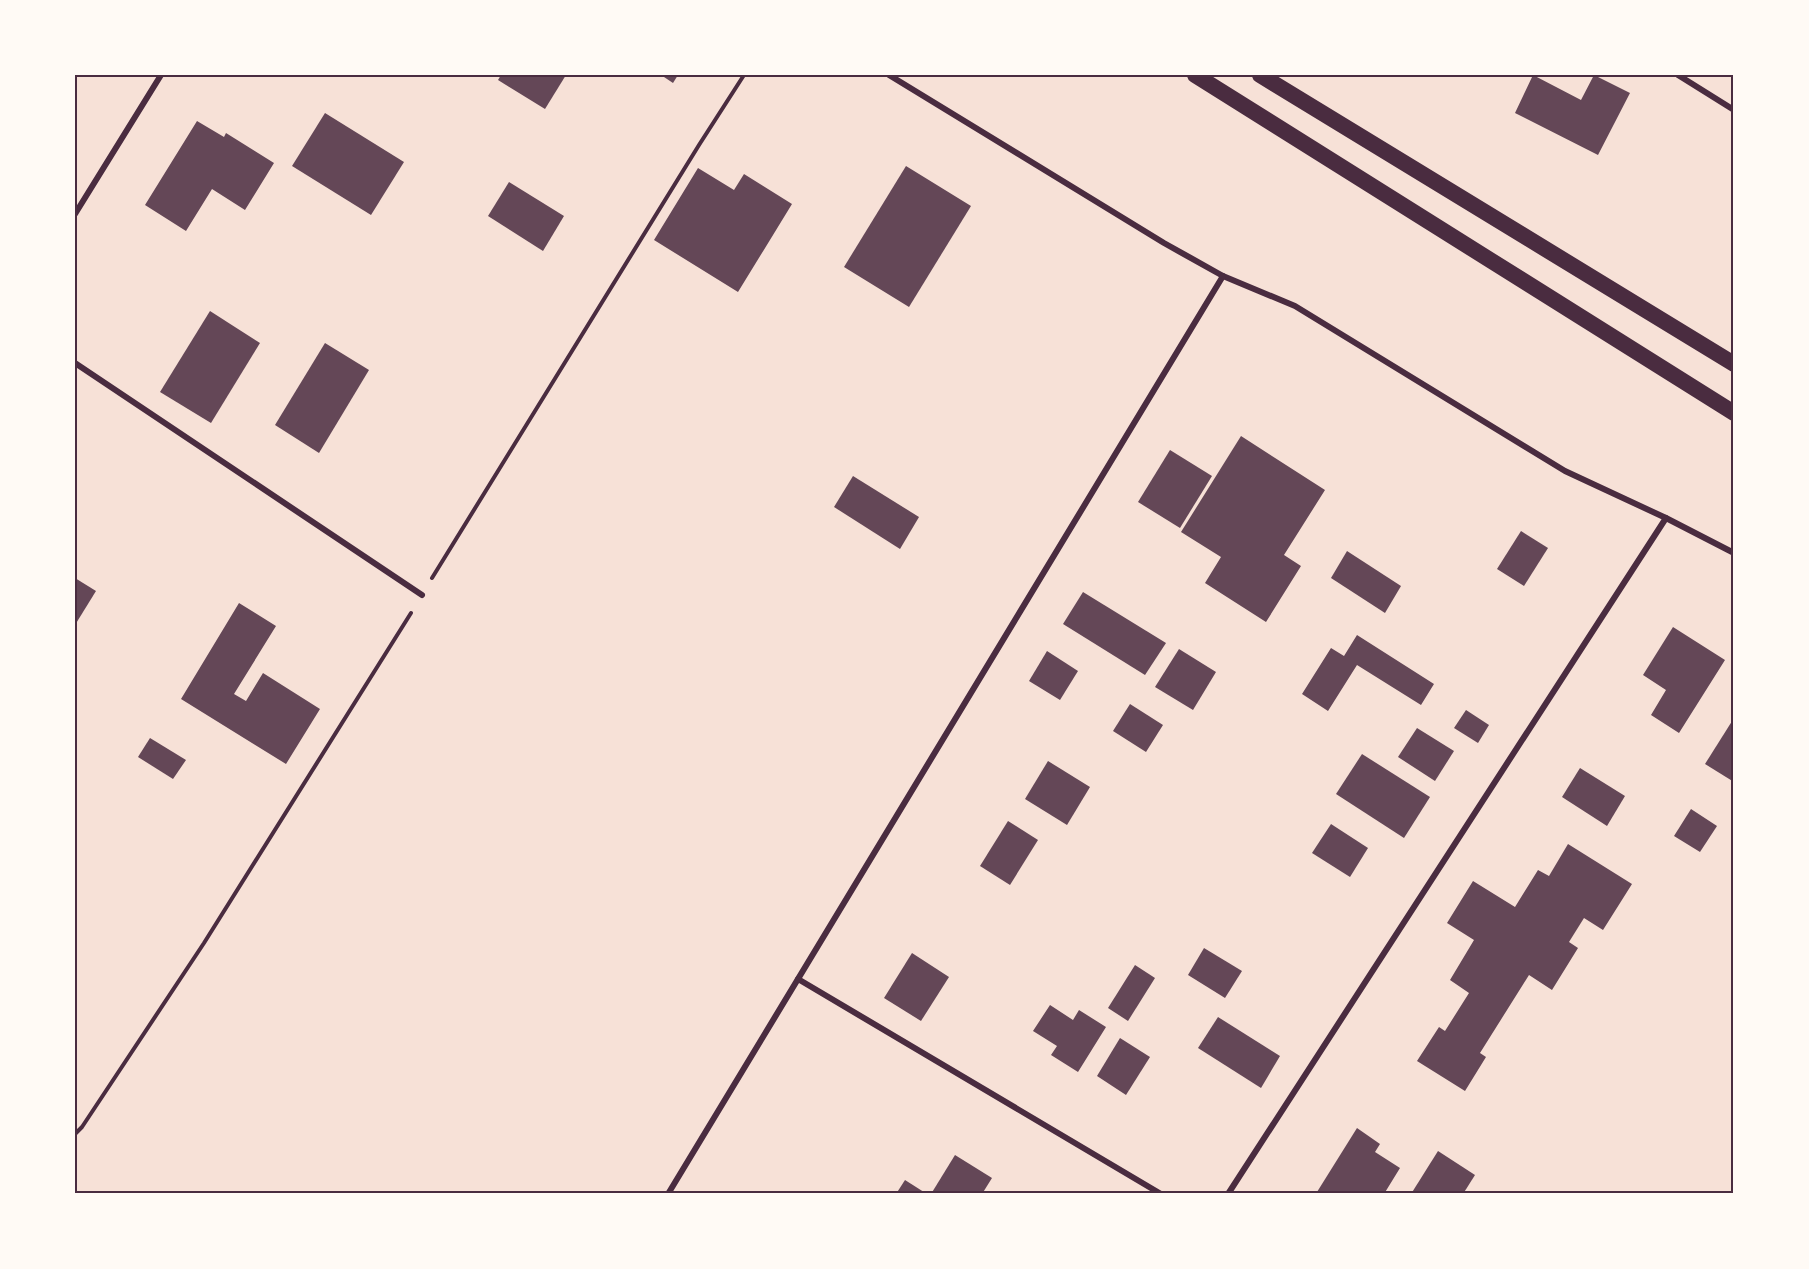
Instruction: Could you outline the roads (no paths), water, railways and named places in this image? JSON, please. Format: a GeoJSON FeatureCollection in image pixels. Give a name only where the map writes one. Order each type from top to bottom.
{"type":"FeatureCollection","features":[{"type":"Feature","properties":{"kind":"highway"},"geometry":{"type":"LineString","coordinates":[[1195,75],[1734,413]]}},
{"type":"Feature","properties":{"kind":"highway"},"geometry":{"type":"LineString","coordinates":[[1260,75],[1734,364]]}},
{"type":"Feature","properties":{"kind":"street"},"geometry":{"type":"LineString","coordinates":[[75,214],[161,75]]}},
{"type":"Feature","properties":{"kind":"street"},"geometry":{"type":"LineString","coordinates":[[889,75],[1154,237],[1223,276],[1295,306],[1565,471],[1666,518],[1734,553]]}},
{"type":"Feature","properties":{"kind":"street"},"geometry":{"type":"LineString","coordinates":[[1678,75],[1734,110]]}},
{"type":"Feature","properties":{"kind":"street"},"geometry":{"type":"LineString","coordinates":[[668,1194],[1223,276]]}},
{"type":"Feature","properties":{"kind":"street"},"geometry":{"type":"LineString","coordinates":[[75,363],[422,595]]}},
{"type":"Feature","properties":{"kind":"street"},"geometry":{"type":"LineString","coordinates":[[1228,1194],[1666,518]]}},
{"type":"Feature","properties":{"kind":"street"},"geometry":{"type":"LineString","coordinates":[[798,979],[1161,1194]]}}]}
